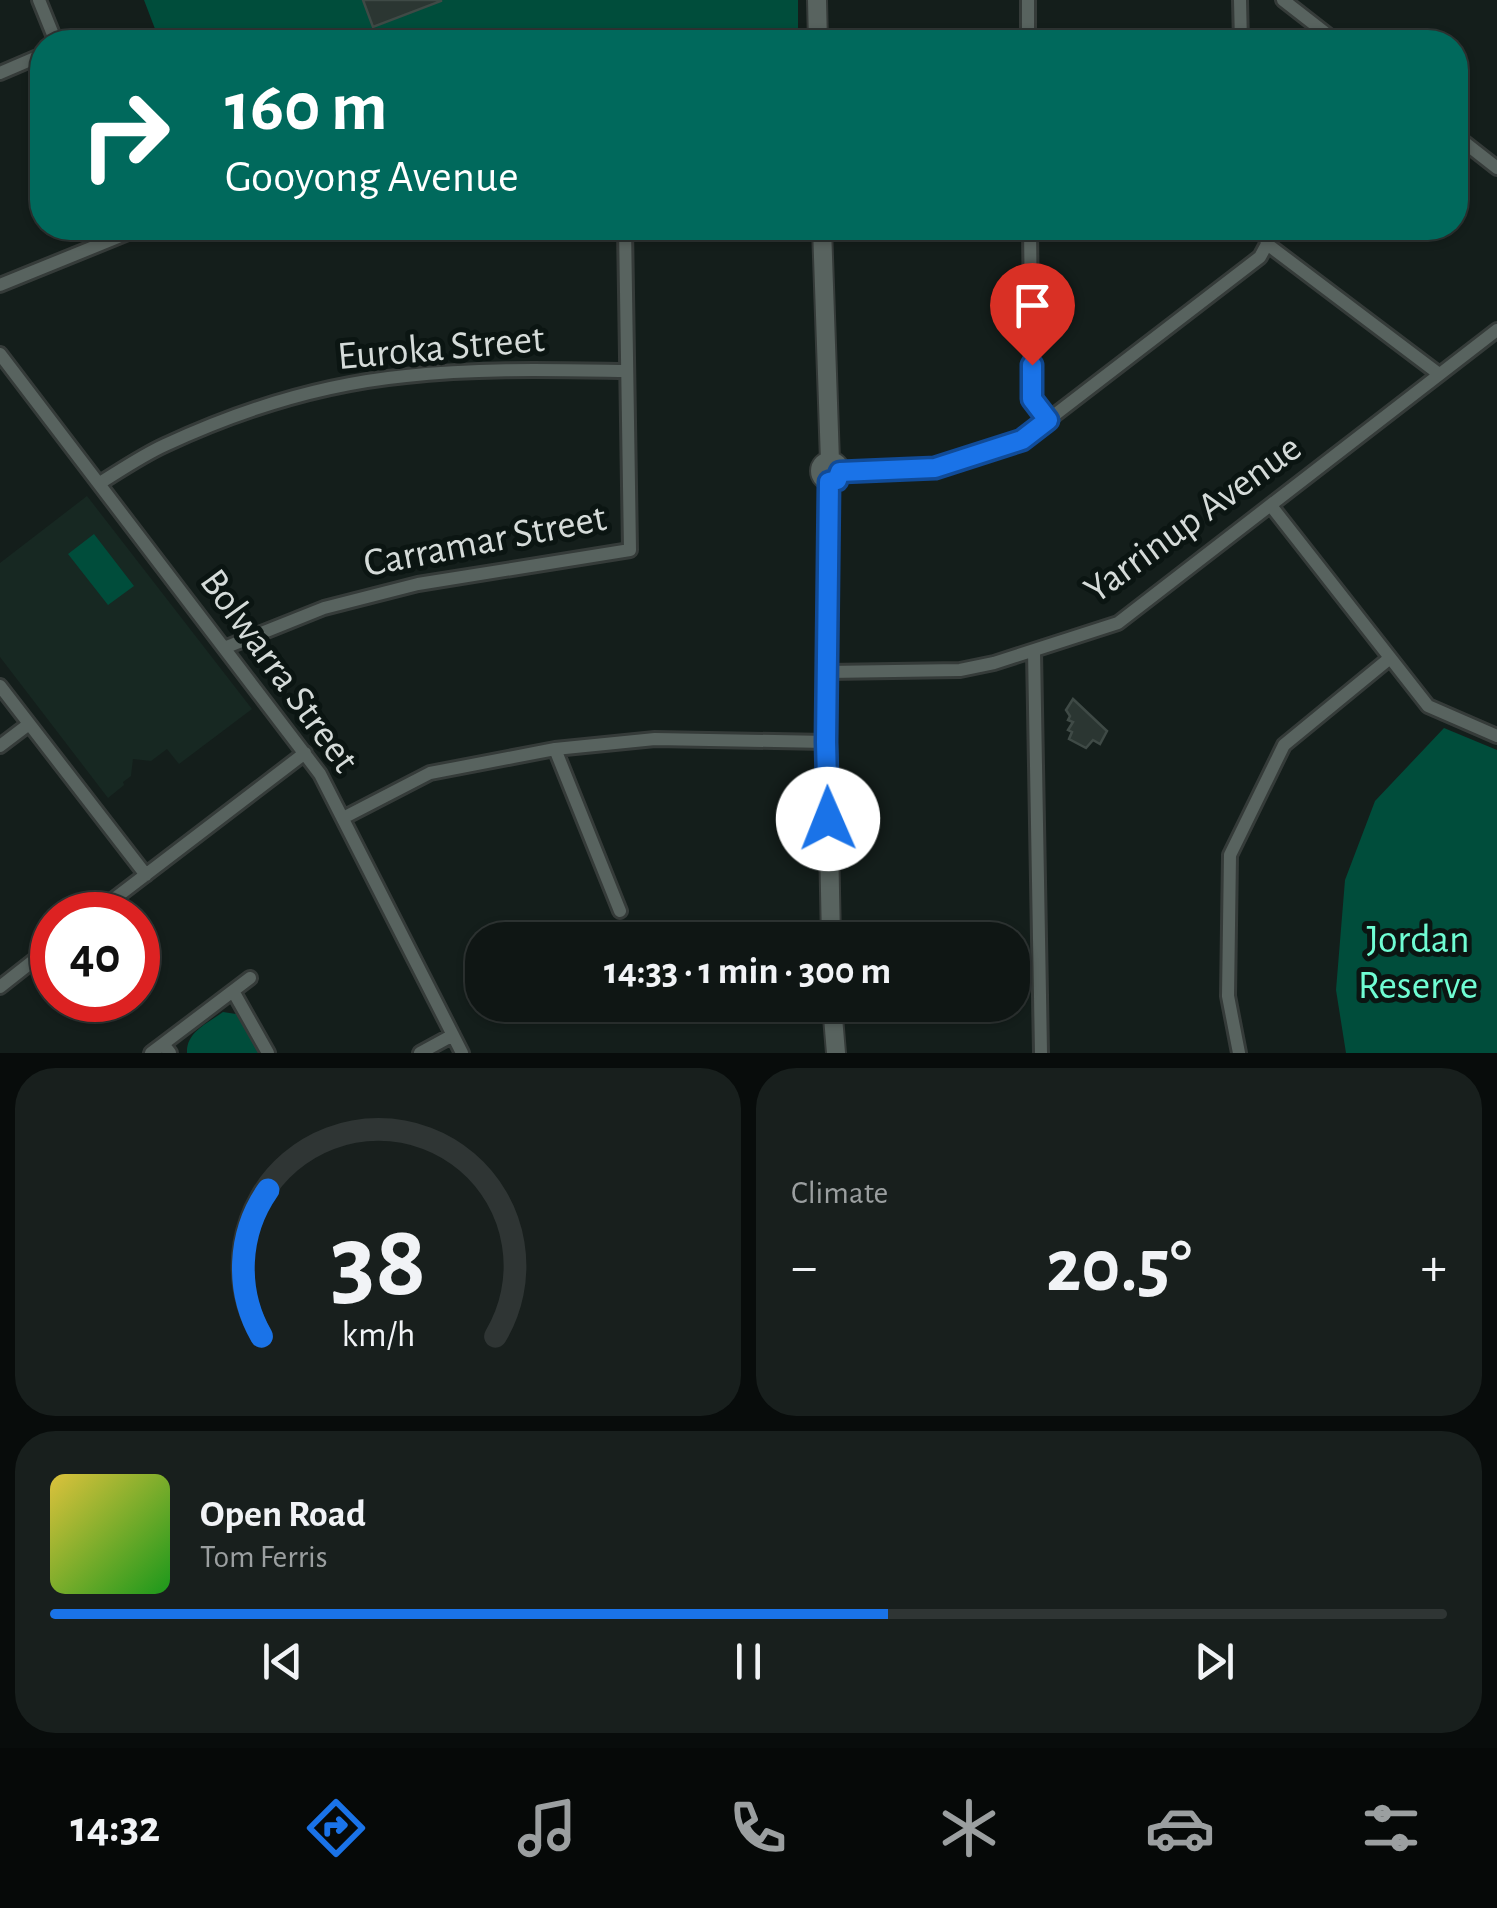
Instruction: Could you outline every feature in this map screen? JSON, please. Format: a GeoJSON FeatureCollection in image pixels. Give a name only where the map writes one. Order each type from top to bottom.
{"type":"FeatureCollection","features":[{"type":"Feature","properties":{"kind":"street"},"geometry":{"type":"LineString","coordinates":[[39,0],[51,30]]}},
{"type":"Feature","properties":{"kind":"street"},"geometry":{"type":"LineString","coordinates":[[817,0],[818,30]]}},
{"type":"Feature","properties":{"kind":"street"},"geometry":{"type":"LineString","coordinates":[[1028,0],[1028,30]]}},
{"type":"Feature","properties":{"kind":"street"},"geometry":{"type":"LineString","coordinates":[[1240,0],[1241,30]]}},
{"type":"Feature","properties":{"kind":"street"},"geometry":{"type":"LineString","coordinates":[[1283,0],[1322,30]]}},
{"type":"Feature","properties":{"kind":"street"},"geometry":{"type":"LineString","coordinates":[[0,73],[30,60]]}},
{"type":"Feature","properties":{"kind":"street"},"geometry":{"type":"LineString","coordinates":[[1468,146],[1497,168]]}},
{"type":"Feature","properties":{"kind":"street"},"geometry":{"type":"LineString","coordinates":[[0,284],[103,240]]}},
{"type":"Feature","properties":{"kind":"street","name":"Carramar Street"},"geometry":{"type":"LineString","coordinates":[[224,648],[324,608],[418,584],[630,550],[625,240]]}},
{"type":"Feature","properties":{"kind":"street"},"geometry":{"type":"LineString","coordinates":[[823,240],[833,471],[826,742],[831,922]]}},
{"type":"Feature","properties":{"kind":"street"},"geometry":{"type":"LineString","coordinates":[[1030,240],[1032,399],[1048,420]]}},
{"type":"Feature","properties":{"kind":"street"},"geometry":{"type":"LineString","coordinates":[[833,471],[935,468],[1022,440],[1260,258],[1266,240]]}},
{"type":"Feature","properties":{"kind":"street"},"geometry":{"type":"LineString","coordinates":[[1267,244],[1438,374]]}},
{"type":"Feature","properties":{"kind":"street","name":"Yarrinup Avenue"},"geometry":{"type":"LineString","coordinates":[[828,672],[960,670],[1118,624],[1497,330]]}},
{"type":"Feature","properties":{"kind":"street","name":"Bolwarra Street"},"geometry":{"type":"LineString","coordinates":[[0,354],[320,774],[462,1053]]}},
{"type":"Feature","properties":{"kind":"street","name":"Euroka Street"},"geometry":{"type":"LineString","coordinates":[[100,483],[163,445],[315,392],[404,376],[507,370],[626,371]]}},
{"type":"Feature","properties":{"kind":"street"},"geometry":{"type":"LineString","coordinates":[[1272,507],[1428,706],[1497,736]]}},
{"type":"Feature","properties":{"kind":"street"},"geometry":{"type":"LineString","coordinates":[[1034,651],[1041,1053]]}},
{"type":"Feature","properties":{"kind":"street"},"geometry":{"type":"LineString","coordinates":[[1239,1053],[1228,996],[1230,854],[1284,745],[1390,658]]}},
{"type":"Feature","properties":{"kind":"street"},"geometry":{"type":"LineString","coordinates":[[0,686],[146,875]]}},
{"type":"Feature","properties":{"kind":"street"},"geometry":{"type":"LineString","coordinates":[[0,746],[30,724]]}},
{"type":"Feature","properties":{"kind":"street"},"geometry":{"type":"LineString","coordinates":[[343,818],[430,773],[555,749],[655,739],[826,742]]}},
{"type":"Feature","properties":{"kind":"street"},"geometry":{"type":"LineString","coordinates":[[555,749],[620,911]]}},
{"type":"Feature","properties":{"kind":"street"},"geometry":{"type":"LineString","coordinates":[[123,892],[306,753]]}},
{"type":"Feature","properties":{"kind":"street"},"geometry":{"type":"LineString","coordinates":[[0,986],[30,963]]}},
{"type":"Feature","properties":{"kind":"street"},"geometry":{"type":"LineString","coordinates":[[162,1050],[250,978]]}},
{"type":"Feature","properties":{"kind":"street"},"geometry":{"type":"LineString","coordinates":[[233,991],[268,1053]]}},
{"type":"Feature","properties":{"kind":"street"},"geometry":{"type":"LineString","coordinates":[[826,1053],[830,1022]]}},
{"type":"Feature","properties":{"kind":"street"},"geometry":{"type":"LineString","coordinates":[[833,1022],[836,1053]]}},
{"type":"Feature","properties":{"kind":"street"},"geometry":{"type":"LineString","coordinates":[[420,1053],[452,1035]]}},
{"type":"Feature","properties":{"kind":"shaded area"},"geometry":{"type":"Polygon","coordinates":[[[87,496],[252,709],[179,764],[167,749],[151,761],[133,759],[131,776],[108,798],[0,657],[0,563],[87,496]]]}},
{"type":"Feature","properties":{"kind":"green space"},"geometry":{"type":"Polygon","coordinates":[[[144,0],[798,0],[798,30],[155,30],[144,0]]]}},
{"type":"Feature","properties":{"kind":"green space"},"geometry":{"type":"Polygon","coordinates":[[[94,534],[134,586],[108,605],[68,554],[94,534]]]}},
{"type":"Feature","properties":{"kind":"green space","name":"Jordan Reserve"},"geometry":{"type":"Polygon","coordinates":[[[1444,728],[1497,750],[1497,1053],[1346,1053],[1336,990],[1345,880],[1375,801],[1444,728]]]}},
{"type":"Feature","properties":{"kind":"green space"},"geometry":{"type":"Polygon","coordinates":[[[223,1012],[236,1014],[259,1053],[187,1053],[194,1034],[223,1012]]]}},
{"type":"Feature","properties":{"kind":"building"},"geometry":{"type":"Polygon","coordinates":[[[363,0],[441,0],[441,1],[373,27],[363,0]]]}},
{"type":"Feature","properties":{"kind":"building"},"geometry":{"type":"Polygon","coordinates":[[[1073,699],[1107,731],[1100,744],[1093,740],[1086,748],[1069,739],[1072,732],[1068,730],[1073,722],[1068,720],[1066,710],[1073,699]]]}},
{"type":"Feature","properties":{"kind":"route"},"geometry":{"type":"LineString","coordinates":[[828,819],[829,482],[837,480],[840,472],[935,468],[1022,440],[1048,420],[1032,399],[1032,365]]}}]}
